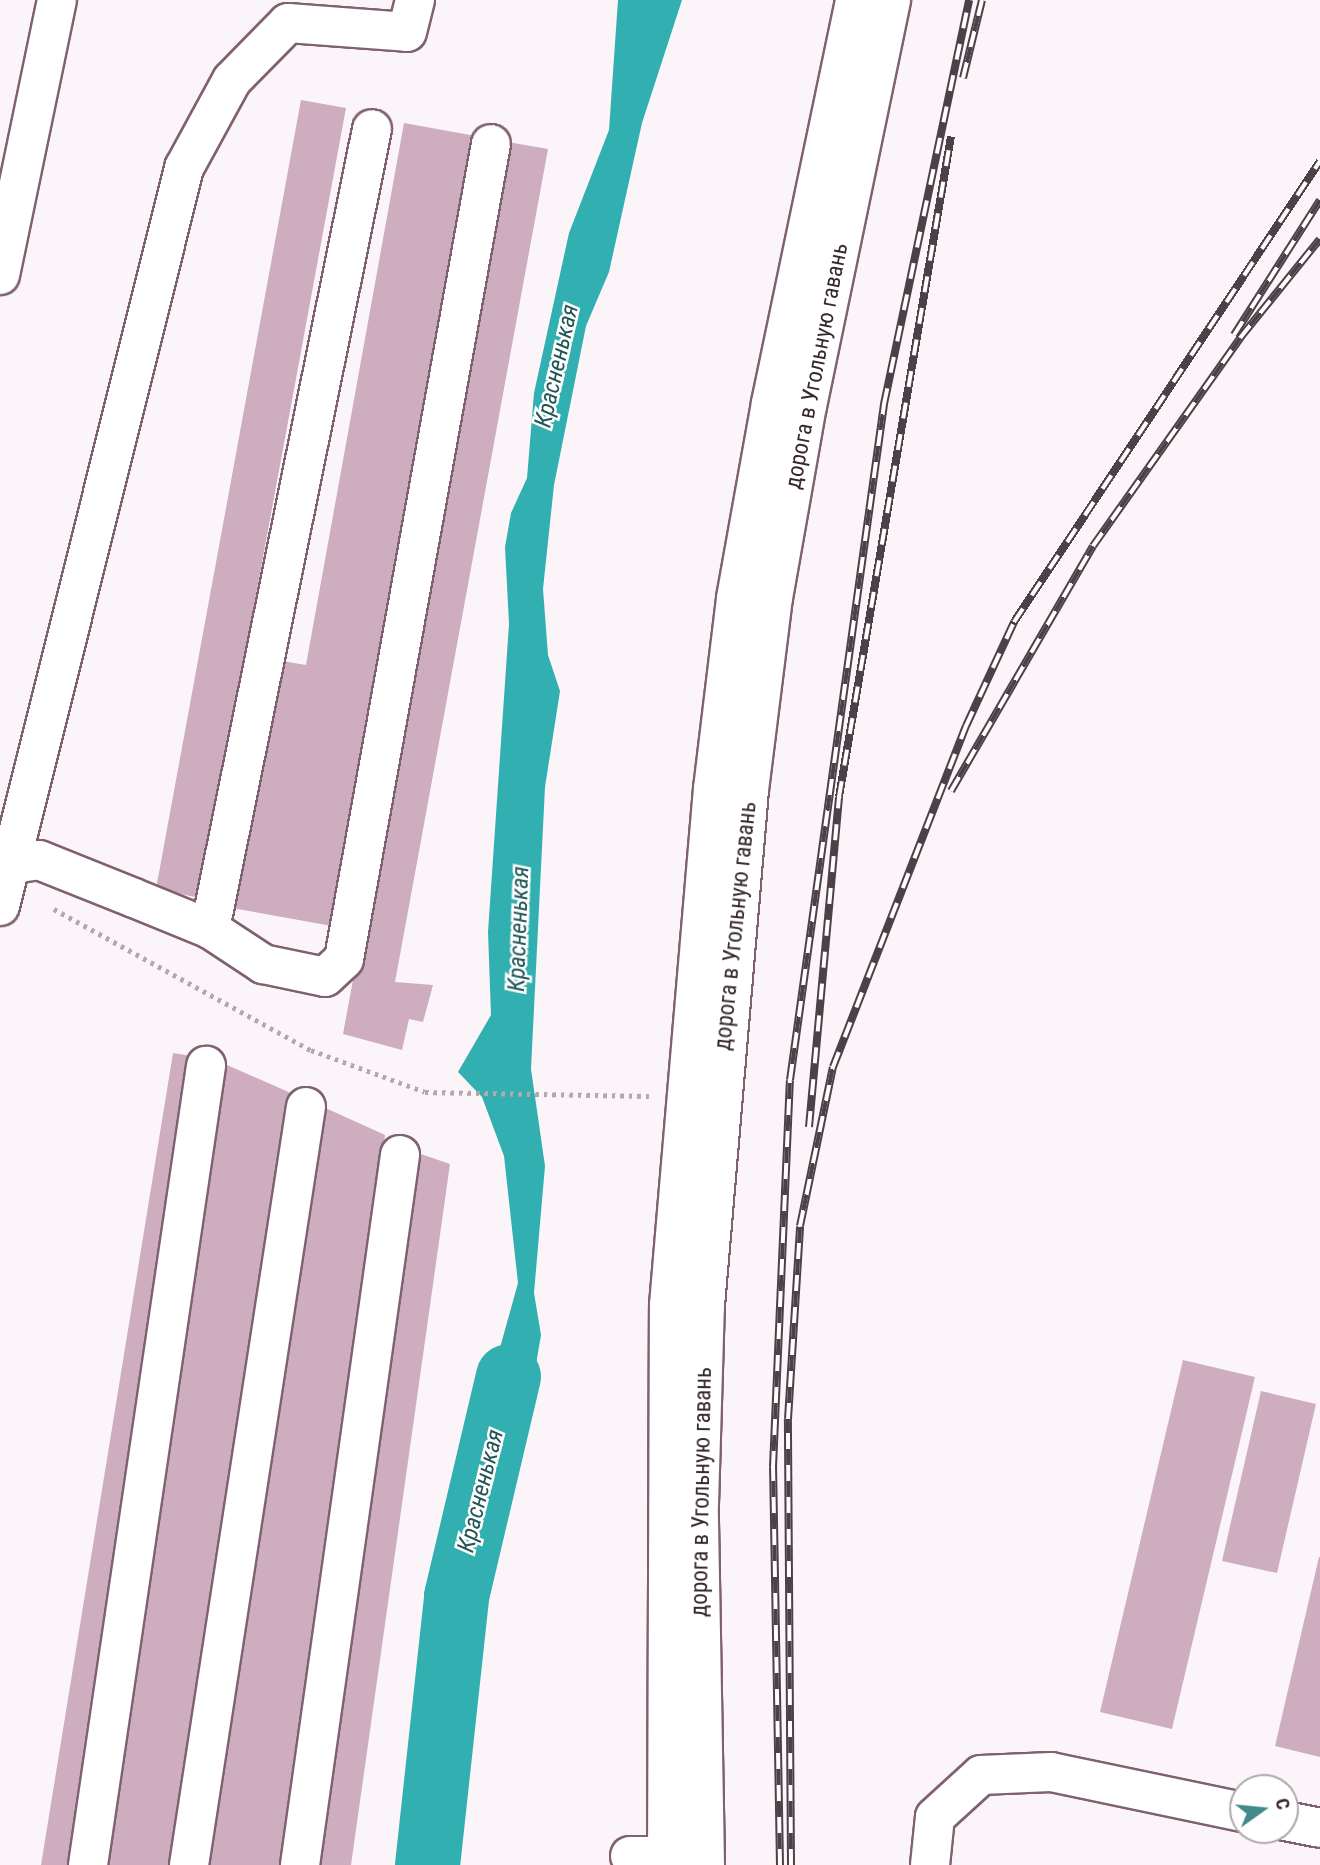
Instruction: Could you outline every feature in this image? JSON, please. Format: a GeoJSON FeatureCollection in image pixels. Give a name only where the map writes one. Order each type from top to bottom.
{"type":"FeatureCollection","features":[{"type":"Feature","properties":{"kind":"street"},"geometry":{"type":"LineString","coordinates":[[0,275],[57,0]]}},
{"type":"Feature","properties":{"kind":"street"},"geometry":{"type":"LineString","coordinates":[[0,906],[6,862],[184,168],[232,80],[288,23],[407,32],[415,0]]}},
{"type":"Feature","properties":{"kind":"street","name":"дорога в Угольную гавань"},"geometry":{"type":"LineString","coordinates":[[655,1859],[669,1305],[712,802],[762,455],[855,0]]}},
{"type":"Feature","properties":{"kind":"street","name":"дорога в Угольную гавань"},"geometry":{"type":"LineString","coordinates":[[705,1860],[699,1504],[705,1306],[749,790],[773,598],[807,406],[891,0]]}},
{"type":"Feature","properties":{"kind":"street"},"geometry":{"type":"LineString","coordinates":[[209,929],[372,129]]}},
{"type":"Feature","properties":{"kind":"street"},"geometry":{"type":"LineString","coordinates":[[6,862],[39,860],[209,929],[263,964],[325,977],[344,960],[491,144]]}},
{"type":"Feature","properties":{"kind":"street"},"geometry":{"type":"LineString","coordinates":[[88,1865],[206,1066]]}},
{"type":"Feature","properties":{"kind":"street"},"geometry":{"type":"LineString","coordinates":[[189,1865],[306,1107]]}},
{"type":"Feature","properties":{"kind":"street"},"geometry":{"type":"LineString","coordinates":[[300,1865],[400,1155]]}},
{"type":"Feature","properties":{"kind":"street"},"geometry":{"type":"LineString","coordinates":[[930,1865],[935,1817],[981,1775],[1051,1772],[1229,1809]]}},
{"type":"Feature","properties":{"kind":"street"},"geometry":{"type":"LineString","coordinates":[[1299,1824],[1320,1828]]}},
{"type":"Feature","properties":{"kind":"street"},"geometry":{"type":"LineString","coordinates":[[655,1859],[705,1860]]}},
{"type":"Feature","properties":{"kind":"path"},"geometry":{"type":"LineString","coordinates":[[42,903],[311,1050],[425,1092],[567,1090],[648,1096]]}},
{"type":"Feature","properties":{"kind":"water"},"geometry":{"type":"Polygon","coordinates":[[[618,0],[682,0],[642,123],[609,272],[586,326],[554,485],[543,589],[548,655],[560,691],[545,787],[531,1069],[545,1166],[534,1293],[541,1335],[526,1423],[500,1463],[476,1462],[476,1434],[518,1283],[504,1156],[482,1097],[458,1072],[491,1015],[488,932],[509,624],[505,547],[511,513],[527,478],[534,393],[569,233],[609,130],[618,0]]]}},
{"type":"Feature","properties":{"kind":"building"},"geometry":{"type":"Polygon","coordinates":[[[301,100],[346,108],[200,898],[156,889],[301,100]]]}},
{"type":"Feature","properties":{"kind":"building"},"geometry":{"type":"Polygon","coordinates":[[[404,123],[476,136],[332,926],[232,908],[276,660],[306,665],[404,123]]]}},
{"type":"Feature","properties":{"kind":"building"},"geometry":{"type":"Polygon","coordinates":[[[508,142],[548,149],[395,982],[433,985],[423,1022],[409,1019],[402,1050],[343,1034],[508,142]]]}},
{"type":"Feature","properties":{"kind":"building"},"geometry":{"type":"Polygon","coordinates":[[[173,1053],[197,1057],[67,1865],[41,1865],[173,1053]]]}},
{"type":"Feature","properties":{"kind":"building"},"geometry":{"type":"Polygon","coordinates":[[[227,1065],[293,1094],[179,1865],[107,1865],[227,1065]]]}},
{"type":"Feature","properties":{"kind":"building"},"geometry":{"type":"Polygon","coordinates":[[[319,1105],[385,1135],[336,1533],[281,1865],[206,1865],[319,1105]]]}},
{"type":"Feature","properties":{"kind":"building"},"geometry":{"type":"Polygon","coordinates":[[[415,1152],[450,1164],[351,1865],[314,1865],[415,1152]]]}},
{"type":"Feature","properties":{"kind":"building"},"geometry":{"type":"Polygon","coordinates":[[[1183,1360],[1255,1377],[1172,1729],[1100,1712],[1183,1360]]]}},
{"type":"Feature","properties":{"kind":"building"},"geometry":{"type":"Polygon","coordinates":[[[1261,1391],[1316,1404],[1277,1573],[1222,1561],[1261,1391]]]}},
{"type":"Feature","properties":{"kind":"building"},"geometry":{"type":"Polygon","coordinates":[[[1320,1557],[1320,1757],[1275,1746],[1320,1557]]]}},
{"type":"Feature","properties":{"kind":"waterway","name":"Красненькая"},"geometry":{"type":"LineString","coordinates":[[427,1865],[456,1596],[508,1376]]}},
{"type":"Feature","properties":{"kind":"railway"},"geometry":{"type":"LineString","coordinates":[[780,1865],[773,1467],[790,1080],[884,404],[969,0]]}},
{"type":"Feature","properties":{"kind":"railway"},"geometry":{"type":"LineString","coordinates":[[963,78],[982,0]]}},
{"type":"Feature","properties":{"kind":"railway"},"geometry":{"type":"LineString","coordinates":[[809,1127],[839,797],[951,136]]}},
{"type":"Feature","properties":{"kind":"railway"},"geometry":{"type":"LineString","coordinates":[[791,1865],[788,1419],[800,1226],[833,1067],[966,726],[1014,622],[1320,161]]}},
{"type":"Feature","properties":{"kind":"railway"},"geometry":{"type":"LineString","coordinates":[[1234,335],[1320,200]]}},
{"type":"Feature","properties":{"kind":"railway"},"geometry":{"type":"LineString","coordinates":[[951,791],[1093,546],[1240,338],[1320,239]]}}]}
